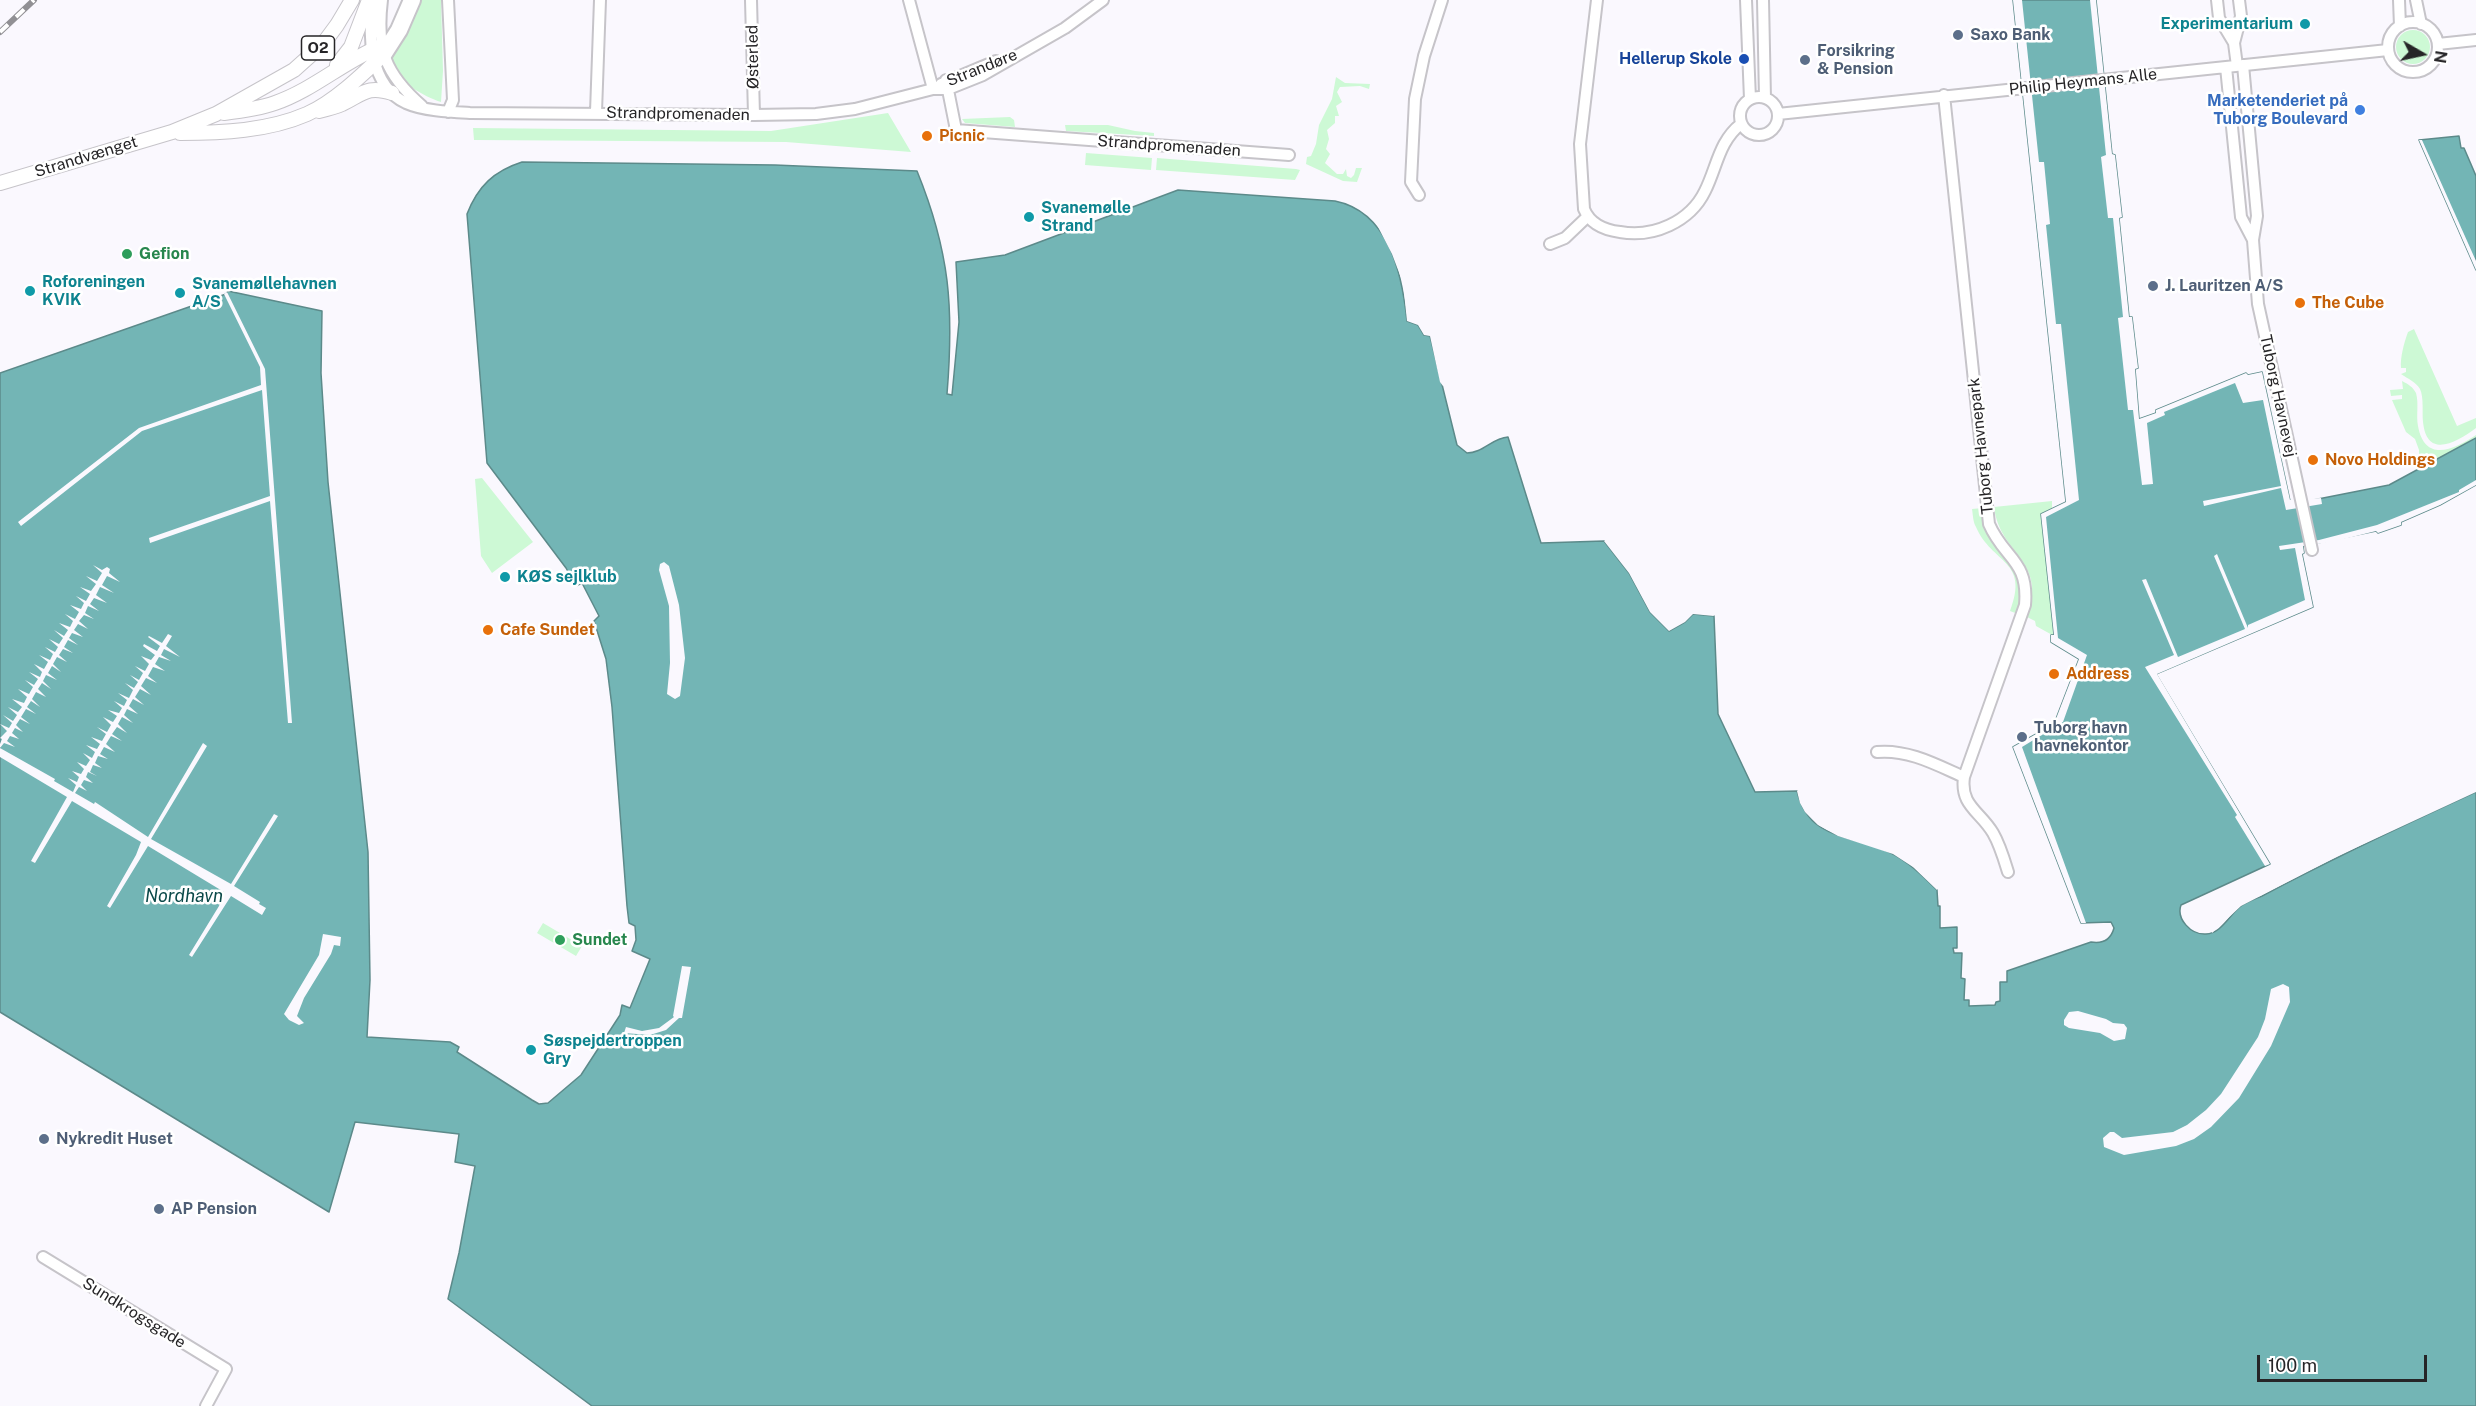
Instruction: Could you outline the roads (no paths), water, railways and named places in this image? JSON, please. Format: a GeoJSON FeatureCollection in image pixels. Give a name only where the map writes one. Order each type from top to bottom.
{"type":"FeatureCollection","features":[{"type":"Feature","properties":{"kind":"highway","name":"O2"},"geometry":{"type":"LineString","coordinates":[[378,54],[399,30],[412,0]]}},
{"type":"Feature","properties":{"kind":"main road","name":"O2"},"geometry":{"type":"LineString","coordinates":[[216,114],[294,70],[323,44],[338,25],[352,0]]}},
{"type":"Feature","properties":{"kind":"main road"},"geometry":{"type":"LineString","coordinates":[[331,72],[351,47],[369,0]]}},
{"type":"Feature","properties":{"kind":"main road"},"geometry":{"type":"LineString","coordinates":[[216,114],[256,109],[275,103],[359,55],[378,54]]}},
{"type":"Feature","properties":{"kind":"main road","name":"Strandvænget"},"geometry":{"type":"LineString","coordinates":[[172,132],[239,130],[283,122],[308,114],[353,84],[378,54]]}},
{"type":"Feature","properties":{"kind":"main road"},"geometry":{"type":"LineString","coordinates":[[272,84],[275,103],[283,122]]}},
{"type":"Feature","properties":{"kind":"main road"},"geometry":{"type":"LineString","coordinates":[[308,114],[342,105],[370,89],[392,93]]}},
{"type":"Feature","properties":{"kind":"main road","name":"Strandvænget"},"geometry":{"type":"LineString","coordinates":[[0,183],[172,132],[216,114]]}},
{"type":"Feature","properties":{"kind":"street"},"geometry":{"type":"LineString","coordinates":[[375,0],[370,24],[384,83],[392,93]]}},
{"type":"Feature","properties":{"kind":"street"},"geometry":{"type":"LineString","coordinates":[[378,54],[382,0]]}},
{"type":"Feature","properties":{"kind":"street"},"geometry":{"type":"LineString","coordinates":[[448,0],[453,100],[448,112]]}},
{"type":"Feature","properties":{"kind":"street"},"geometry":{"type":"LineString","coordinates":[[596,112],[600,0]]}},
{"type":"Feature","properties":{"kind":"street","name":"Østerled"},"geometry":{"type":"LineString","coordinates":[[751,0],[754,115]]}},
{"type":"Feature","properties":{"kind":"street"},"geometry":{"type":"LineString","coordinates":[[909,0],[933,89]]}},
{"type":"Feature","properties":{"kind":"street","name":"Strandøre"},"geometry":{"type":"LineString","coordinates":[[933,89],[1027,50],[1065,28],[1103,0]]}},
{"type":"Feature","properties":{"kind":"street"},"geometry":{"type":"LineString","coordinates":[[1419,195],[1411,182],[1415,99],[1424,56],[1442,0]]}},
{"type":"Feature","properties":{"kind":"street"},"geometry":{"type":"LineString","coordinates":[[1597,0],[1580,144],[1584,209],[1587,217],[1612,231],[1642,234],[1657,231],[1683,217],[1699,201],[1726,138],[1741,124]]}},
{"type":"Feature","properties":{"kind":"street"},"geometry":{"type":"LineString","coordinates":[[1746,0],[1750,99],[1740,111],[1741,124],[1744,129],[1754,135],[1765,135],[1775,126],[1778,114],[1774,104],[1765,98],[1750,99]]}},
{"type":"Feature","properties":{"kind":"street"},"geometry":{"type":"LineString","coordinates":[[1763,0],[1765,98]]}},
{"type":"Feature","properties":{"kind":"street","name":"Tuborg Havnevej"},"geometry":{"type":"LineString","coordinates":[[2217,0],[2219,18],[2235,43]]}},
{"type":"Feature","properties":{"kind":"street","name":"Tuborg Havnevej"},"geometry":{"type":"LineString","coordinates":[[2239,0],[2241,16],[2235,43],[2235,66],[2241,217],[2253,240]]}},
{"type":"Feature","properties":{"kind":"street"},"geometry":{"type":"LineString","coordinates":[[2399,0],[2400,26]]}},
{"type":"Feature","properties":{"kind":"street"},"geometry":{"type":"LineString","coordinates":[[2416,0],[2421,24]]}},
{"type":"Feature","properties":{"kind":"street"},"geometry":{"type":"LineString","coordinates":[[2414,22],[2421,24],[2432,32],[2438,44],[2438,51],[2431,64],[2418,72],[2399,68],[2388,50],[2391,36],[2400,26],[2414,22]]}},
{"type":"Feature","properties":{"kind":"street"},"geometry":{"type":"LineString","coordinates":[[2438,44],[2476,40]]}},
{"type":"Feature","properties":{"kind":"street","name":"Philip Heymans Alle"},"geometry":{"type":"LineString","coordinates":[[1778,114],[2388,50]]}},
{"type":"Feature","properties":{"kind":"street","name":"Strandpromenaden"},"geometry":{"type":"LineString","coordinates":[[378,54],[400,86],[422,106]]}},
{"type":"Feature","properties":{"kind":"street","name":"Tuborg Havnevej"},"geometry":{"type":"LineString","coordinates":[[2235,66],[2257,216],[2253,240],[2258,304],[2312,550]]}},
{"type":"Feature","properties":{"kind":"street","name":"Strandpromenaden"},"geometry":{"type":"LineString","coordinates":[[947,85],[956,130],[1289,155]]}},
{"type":"Feature","properties":{"kind":"street","name":"Strandpromenaden"},"geometry":{"type":"LineString","coordinates":[[392,93],[409,104],[448,112],[754,115],[816,114],[855,109],[933,89]]}},
{"type":"Feature","properties":{"kind":"street","name":"Tuborg Havnepark"},"geometry":{"type":"LineString","coordinates":[[1944,96],[1989,524],[1994,535],[2020,567],[2025,578],[2026,591],[2025,605],[1964,777]]}},
{"type":"Feature","properties":{"kind":"street"},"geometry":{"type":"LineString","coordinates":[[1550,244],[1565,238],[1587,217]]}},
{"type":"Feature","properties":{"kind":"street"},"geometry":{"type":"LineString","coordinates":[[1877,752],[1892,750],[1923,759],[1964,777],[1963,788],[1966,801],[1992,831],[2008,872]]}},
{"type":"Feature","properties":{"kind":"street","name":"Sundkrogsgade"},"geometry":{"type":"LineString","coordinates":[[43,1257],[226,1369],[206,1406]]}},
{"type":"Feature","properties":{"kind":"water","name":"Nordhavn"},"geometry":{"type":"Polygon","coordinates":[[[2013,0],[2096,0],[2112,154],[2115,155],[2122,217],[2119,218],[2129,317],[2132,317],[2138,368],[2135,369],[2139,419],[2246,373],[2248,375],[2262,372],[2290,501],[2313,500],[2389,485],[2476,438],[2476,485],[2440,505],[2401,522],[2401,525],[2378,533],[2376,531],[2303,546],[2304,553],[2302,554],[2313,607],[2156,674],[2270,864],[2181,905],[2183,921],[2190,929],[2200,934],[2216,931],[2246,903],[2476,792],[2476,1406],[592,1406],[448,1299],[475,1166],[455,1162],[459,1134],[355,1122],[329,1212],[0,1012],[0,373],[226,294],[228,291],[322,311],[321,373],[328,482],[368,852],[370,980],[367,1037],[450,1042],[459,1047],[457,1052],[539,1104],[548,1103],[581,1075],[620,1015],[622,1005],[630,1008],[650,959],[632,951],[636,940],[635,926],[629,923],[627,906],[612,707],[606,659],[594,621],[599,616],[582,583],[576,586],[566,568],[487,463],[467,214],[476,195],[488,181],[503,170],[522,162],[775,165],[917,171],[937,228],[943,254],[950,334],[947,394],[952,395],[959,322],[956,262],[1005,255],[1178,190],[1335,201],[1353,207],[1380,231],[1389,247],[1401,284],[1407,321],[1418,325],[1424,335],[1430,336],[1457,445],[1467,453],[1508,437],[1541,543],[1604,541],[1629,573],[1650,612],[1669,631],[1685,622],[1693,614],[1714,616],[1718,714],[1755,792],[1797,791],[1803,807],[1821,828],[1889,852],[1921,874],[1937,890],[1940,928],[1957,927],[1957,948],[1953,948],[1954,953],[1962,953],[1961,978],[1965,979],[1964,1000],[1969,1000],[1969,1006],[1995,1005],[2000,1001],[2000,982],[2007,982],[2007,971],[2091,942],[2106,940],[2114,928],[2111,922],[2081,923],[2013,747],[2054,724],[2079,659],[2051,642],[2051,635],[2054,635],[2041,514],[2066,502],[2013,0]]]}},
{"type":"Feature","properties":{"kind":"water"},"geometry":{"type":"Polygon","coordinates":[[[2459,136],[2461,148],[2464,148],[2476,176],[2476,270],[2419,140],[2459,136]]]}},
{"type":"Feature","properties":{"kind":"railway"},"geometry":{"type":"LineString","coordinates":[[0,32],[34,0]]}},
{"type":"Feature","properties":{"kind":"place","name":"Experimentarium"},"geometry":{"type":"Point","coordinates":[2305,24]}},
{"type":"Feature","properties":{"kind":"place","name":"Saxo Bank"},"geometry":{"type":"Point","coordinates":[1958,35]}},
{"type":"Feature","properties":{"kind":"place","name":"Hellerup Skole"},"geometry":{"type":"Point","coordinates":[1744,59]}},
{"type":"Feature","properties":{"kind":"place","name":"Forsikring & Pension"},"geometry":{"type":"Point","coordinates":[1805,60]}},
{"type":"Feature","properties":{"kind":"place","name":"Marketenderiet på Tuborg Boulevard"},"geometry":{"type":"Point","coordinates":[2360,110]}},
{"type":"Feature","properties":{"kind":"place","name":"Picnic"},"geometry":{"type":"Point","coordinates":[927,136]}},
{"type":"Feature","properties":{"kind":"place","name":"Svanemølle Strand"},"geometry":{"type":"Point","coordinates":[1029,217]}},
{"type":"Feature","properties":{"kind":"place","name":"Gefion"},"geometry":{"type":"Point","coordinates":[127,254]}},
{"type":"Feature","properties":{"kind":"place","name":"J. Lauritzen A/S"},"geometry":{"type":"Point","coordinates":[2153,286]}},
{"type":"Feature","properties":{"kind":"place","name":"Roforeningen KVIK"},"geometry":{"type":"Point","coordinates":[30,291]}},
{"type":"Feature","properties":{"kind":"place","name":"Svanemøllehavnen A/S"},"geometry":{"type":"Point","coordinates":[180,293]}},
{"type":"Feature","properties":{"kind":"place","name":"The Cube"},"geometry":{"type":"Point","coordinates":[2300,303]}},
{"type":"Feature","properties":{"kind":"place","name":"Novo Holdings"},"geometry":{"type":"Point","coordinates":[2313,460]}},
{"type":"Feature","properties":{"kind":"place","name":"KØS sejlklub"},"geometry":{"type":"Point","coordinates":[505,577]}},
{"type":"Feature","properties":{"kind":"place","name":"Cafe Sundet"},"geometry":{"type":"Point","coordinates":[488,630]}},
{"type":"Feature","properties":{"kind":"place","name":"Address"},"geometry":{"type":"Point","coordinates":[2054,674]}},
{"type":"Feature","properties":{"kind":"place","name":"Tuborg havn havnekontor"},"geometry":{"type":"Point","coordinates":[2022,737]}},
{"type":"Feature","properties":{"kind":"place","name":"Sundet"},"geometry":{"type":"Point","coordinates":[560,940]}},
{"type":"Feature","properties":{"kind":"place","name":"Søspejdertroppen Gry"},"geometry":{"type":"Point","coordinates":[531,1050]}},
{"type":"Feature","properties":{"kind":"place","name":"Nykredit Huset"},"geometry":{"type":"Point","coordinates":[44,1139]}},
{"type":"Feature","properties":{"kind":"place","name":"AP Pension"},"geometry":{"type":"Point","coordinates":[159,1209]}}]}
